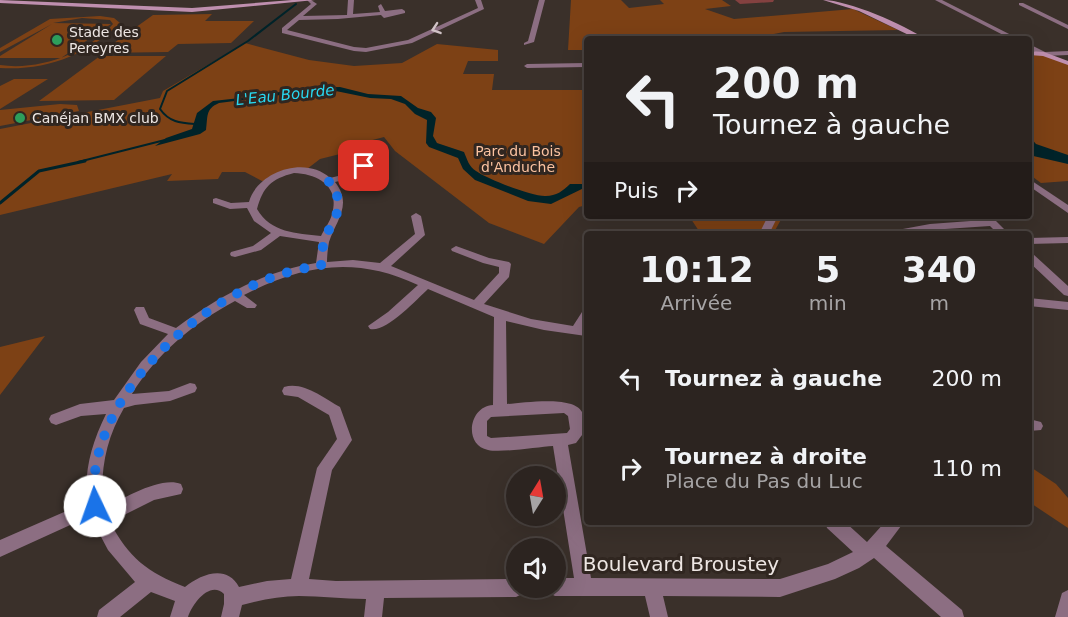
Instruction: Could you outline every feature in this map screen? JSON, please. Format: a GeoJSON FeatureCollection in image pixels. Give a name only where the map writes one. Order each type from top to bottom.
{"type":"FeatureCollection","features":[{"type":"Feature","properties":{"kind":"street"},"geometry":{"type":"LineString","coordinates":[[0,1],[192,10],[246,7],[290,0],[311,1],[314,4],[284,29],[284,32],[366,50],[407,43],[427,32],[440,29],[481,9],[478,0]]}},
{"type":"Feature","properties":{"kind":"street"},"geometry":{"type":"LineString","coordinates":[[350,16],[351,0]]}},
{"type":"Feature","properties":{"kind":"street"},"geometry":{"type":"LineString","coordinates":[[526,44],[531,42],[538,23],[542,0]]}},
{"type":"Feature","properties":{"kind":"street"},"geometry":{"type":"LineString","coordinates":[[826,0],[866,12],[916,36]]}},
{"type":"Feature","properties":{"kind":"street"},"geometry":{"type":"LineString","coordinates":[[938,0],[1010,36]]}},
{"type":"Feature","properties":{"kind":"street"},"geometry":{"type":"LineString","coordinates":[[1021,4],[1068,27]]}},
{"type":"Feature","properties":{"kind":"street"},"geometry":{"type":"LineString","coordinates":[[300,18],[383,13],[381,6]]}},
{"type":"Feature","properties":{"kind":"street"},"geometry":{"type":"LineString","coordinates":[[1032,48],[1068,63]]}},
{"type":"Feature","properties":{"kind":"street"},"geometry":{"type":"LineString","coordinates":[[1032,53],[1068,53]]}},
{"type":"Feature","properties":{"kind":"street"},"geometry":{"type":"LineString","coordinates":[[527,66],[584,65]]}},
{"type":"Feature","properties":{"kind":"street"},"geometry":{"type":"LineString","coordinates":[[328,182],[357,174],[364,166]]}},
{"type":"Feature","properties":{"kind":"street"},"geometry":{"type":"LineString","coordinates":[[321,266],[325,239],[339,209],[337,193],[328,182],[305,170],[287,171],[262,188],[252,205],[253,212],[261,222],[278,233],[325,239]]}},
{"type":"Feature","properties":{"kind":"street"},"geometry":{"type":"LineString","coordinates":[[1032,184],[1068,210]]}},
{"type":"Feature","properties":{"kind":"street"},"geometry":{"type":"LineString","coordinates":[[216,201],[230,206],[252,205]]}},
{"type":"Feature","properties":{"kind":"street"},"geometry":{"type":"LineString","coordinates":[[382,267],[420,235],[416,216]]}},
{"type":"Feature","properties":{"kind":"street"},"geometry":{"type":"LineString","coordinates":[[906,231],[988,220],[1001,231]]}},
{"type":"Feature","properties":{"kind":"street"},"geometry":{"type":"LineString","coordinates":[[235,254],[257,248],[278,233]]}},
{"type":"Feature","properties":{"kind":"street"},"geometry":{"type":"LineString","coordinates":[[1032,241],[1068,240]]}},
{"type":"Feature","properties":{"kind":"street"},"geometry":{"type":"LineString","coordinates":[[456,249],[487,261],[505,264],[505,274],[476,306]]}},
{"type":"Feature","properties":{"kind":"street"},"geometry":{"type":"LineString","coordinates":[[1032,259],[1068,292]]}},
{"type":"Feature","properties":{"kind":"street"},"geometry":{"type":"LineString","coordinates":[[187,597],[150,581],[134,568],[111,543],[97,512],[94,469],[98,449],[107,426],[121,403],[143,370],[178,333],[255,286],[296,270],[321,266],[393,269],[500,315],[548,327],[581,332]]}},
{"type":"Feature","properties":{"kind":"street"},"geometry":{"type":"LineString","coordinates":[[374,326],[392,315],[426,285]]}},
{"type":"Feature","properties":{"kind":"street"},"geometry":{"type":"LineString","coordinates":[[236,296],[251,305]]}},
{"type":"Feature","properties":{"kind":"street"},"geometry":{"type":"LineString","coordinates":[[1032,302],[1068,306]]}},
{"type":"Feature","properties":{"kind":"street"},"geometry":{"type":"LineString","coordinates":[[140,310],[144,321],[178,333]]}},
{"type":"Feature","properties":{"kind":"street"},"geometry":{"type":"LineString","coordinates":[[500,315],[500,410]]}},
{"type":"Feature","properties":{"kind":"street"},"geometry":{"type":"LineString","coordinates":[[56,419],[80,410],[108,408],[135,399],[170,396],[189,387]]}},
{"type":"Feature","properties":{"kind":"street"},"geometry":{"type":"LineString","coordinates":[[290,391],[300,392],[335,411],[345,440],[325,468],[298,587]]}},
{"type":"Feature","properties":{"kind":"street"},"geometry":{"type":"LineString","coordinates":[[566,407],[575,413],[578,431],[572,439],[560,441],[489,444],[480,439],[480,419],[487,411],[500,410],[566,407]]}},
{"type":"Feature","properties":{"kind":"street"},"geometry":{"type":"LineString","coordinates":[[560,441],[584,587]]}},
{"type":"Feature","properties":{"kind":"street"},"geometry":{"type":"LineString","coordinates":[[0,549],[152,493],[175,489]]}},
{"type":"Feature","properties":{"kind":"street"},"geometry":{"type":"LineString","coordinates":[[837,525],[955,617]]}},
{"type":"Feature","properties":{"kind":"street","name":"Boulevard Broustey"},"geometry":{"type":"LineString","coordinates":[[566,587],[780,588],[810,580],[870,550],[893,525]]}},
{"type":"Feature","properties":{"kind":"street"},"geometry":{"type":"LineString","coordinates":[[106,617],[150,581]]}},
{"type":"Feature","properties":{"kind":"street"},"geometry":{"type":"LineString","coordinates":[[179,617],[187,597],[202,585],[216,581],[228,584],[234,591],[235,597],[230,617]]}},
{"type":"Feature","properties":{"kind":"street"},"geometry":{"type":"LineString","coordinates":[[235,597],[267,590],[298,587],[376,590],[506,588]]}},
{"type":"Feature","properties":{"kind":"street"},"geometry":{"type":"LineString","coordinates":[[652,589],[659,617]]}},
{"type":"Feature","properties":{"kind":"street"},"geometry":{"type":"LineString","coordinates":[[373,617],[376,590]]}},
{"type":"Feature","properties":{"kind":"street"},"geometry":{"type":"LineString","coordinates":[[1064,617],[1068,599]]}},
{"type":"Feature","properties":{"kind":"green space"},"geometry":{"type":"Polygon","coordinates":[[[571,0],[621,0],[629,8],[664,4],[660,0],[722,0],[731,6],[705,9],[734,19],[853,9],[898,30],[784,32],[763,36],[584,36],[584,50],[568,50],[571,0]]]}},
{"type":"Feature","properties":{"kind":"green space"},"geometry":{"type":"Polygon","coordinates":[[[212,14],[205,21],[254,21],[231,43],[178,44],[168,52],[100,53],[153,15],[212,14]]]}},
{"type":"Feature","properties":{"kind":"green space","name":"Stade des Pereyres"},"geometry":{"type":"Polygon","coordinates":[[[100,16],[114,18],[120,23],[94,44],[65,59],[33,67],[0,68],[0,65],[30,65],[60,58],[0,58],[52,24],[0,52],[0,48],[50,19],[100,16]],[[82,18],[53,23],[111,24],[62,57],[90,43],[113,24],[110,20],[82,18]]]}},
{"type":"Feature","properties":{"kind":"green space","name":"Parc du Bois d'Anduche"},"geometry":{"type":"Polygon","coordinates":[[[245,43],[309,60],[354,66],[402,63],[437,44],[498,50],[498,61],[468,61],[463,74],[494,74],[492,90],[584,90],[584,206],[579,207],[544,244],[489,223],[395,151],[384,137],[342,148],[344,153],[320,159],[307,169],[294,169],[268,182],[245,172],[222,172],[218,179],[167,181],[172,174],[0,215],[0,129],[160,98],[163,91],[245,43]]]}},
{"type":"Feature","properties":{"kind":"green space"},"geometry":{"type":"Polygon","coordinates":[[[1032,53],[1044,54],[1068,63],[1068,181],[1041,183],[1032,176],[1032,53]]]}},
{"type":"Feature","properties":{"kind":"green space"},"geometry":{"type":"Polygon","coordinates":[[[100,56],[166,56],[114,100],[39,101],[100,56]]]}},
{"type":"Feature","properties":{"kind":"green space","name":"Canéjan BMX club"},"geometry":{"type":"Polygon","coordinates":[[[14,79],[48,79],[0,109],[0,86],[14,79]]]}},
{"type":"Feature","properties":{"kind":"green space","name":"Canéjan BMX club"},"geometry":{"type":"Polygon","coordinates":[[[60,104],[77,105],[79,111],[0,126],[0,110],[60,104]]]}},
{"type":"Feature","properties":{"kind":"green space"},"geometry":{"type":"Polygon","coordinates":[[[691,219],[781,219],[775,231],[699,231],[691,219]]]}},
{"type":"Feature","properties":{"kind":"green space"},"geometry":{"type":"Polygon","coordinates":[[[45,336],[0,395],[0,347],[45,336]]]}},
{"type":"Feature","properties":{"kind":"green space"},"geometry":{"type":"Polygon","coordinates":[[[1032,468],[1056,484],[1068,498],[1068,528],[1032,504],[1032,468]]]}},
{"type":"Feature","properties":{"kind":"water"},"geometry":{"type":"Polygon","coordinates":[[[340,87],[368,94],[401,96],[418,108],[431,112],[436,118],[433,136],[437,143],[464,152],[468,163],[482,174],[521,191],[540,196],[559,193],[570,184],[584,184],[584,188],[551,204],[528,201],[475,180],[463,169],[458,158],[429,147],[426,143],[427,120],[415,114],[405,104],[391,99],[370,98],[326,89],[219,103],[209,111],[206,130],[200,134],[155,146],[166,138],[192,129],[197,113],[213,101],[259,96],[300,88],[340,87]]]}},
{"type":"Feature","properties":{"kind":"water"},"geometry":{"type":"Polygon","coordinates":[[[1032,139],[1036,144],[1068,155],[1068,164],[1032,156],[1032,139]]]}},
{"type":"Feature","properties":{"kind":"waterway"},"geometry":{"type":"LineString","coordinates":[[196,122],[195,124],[180,122],[163,113],[160,109],[167,91],[248,41],[296,4]]}},
{"type":"Feature","properties":{"kind":"waterway","name":"L'Eau Bourde"},"geometry":{"type":"LineString","coordinates":[[78,162],[165,140]]}},
{"type":"Feature","properties":{"kind":"waterway","name":"L'Eau Bourde"},"geometry":{"type":"LineString","coordinates":[[0,203],[39,171],[85,161]]}},
{"type":"Feature","properties":{"kind":"place","name":"Stade des Pereyres"},"geometry":{"type":"Point","coordinates":[57,40]}},
{"type":"Feature","properties":{"kind":"place","name":"Canéjan BMX club"},"geometry":{"type":"Point","coordinates":[20,118]}},
{"type":"Feature","properties":{"kind":"route"},"geometry":{"type":"LineString","coordinates":[[95,506],[94,469],[98,449],[107,426],[143,370],[178,333],[224,301],[296,270],[321,266],[323,245],[339,209],[337,193],[328,182],[357,174],[364,166]]}}]}
